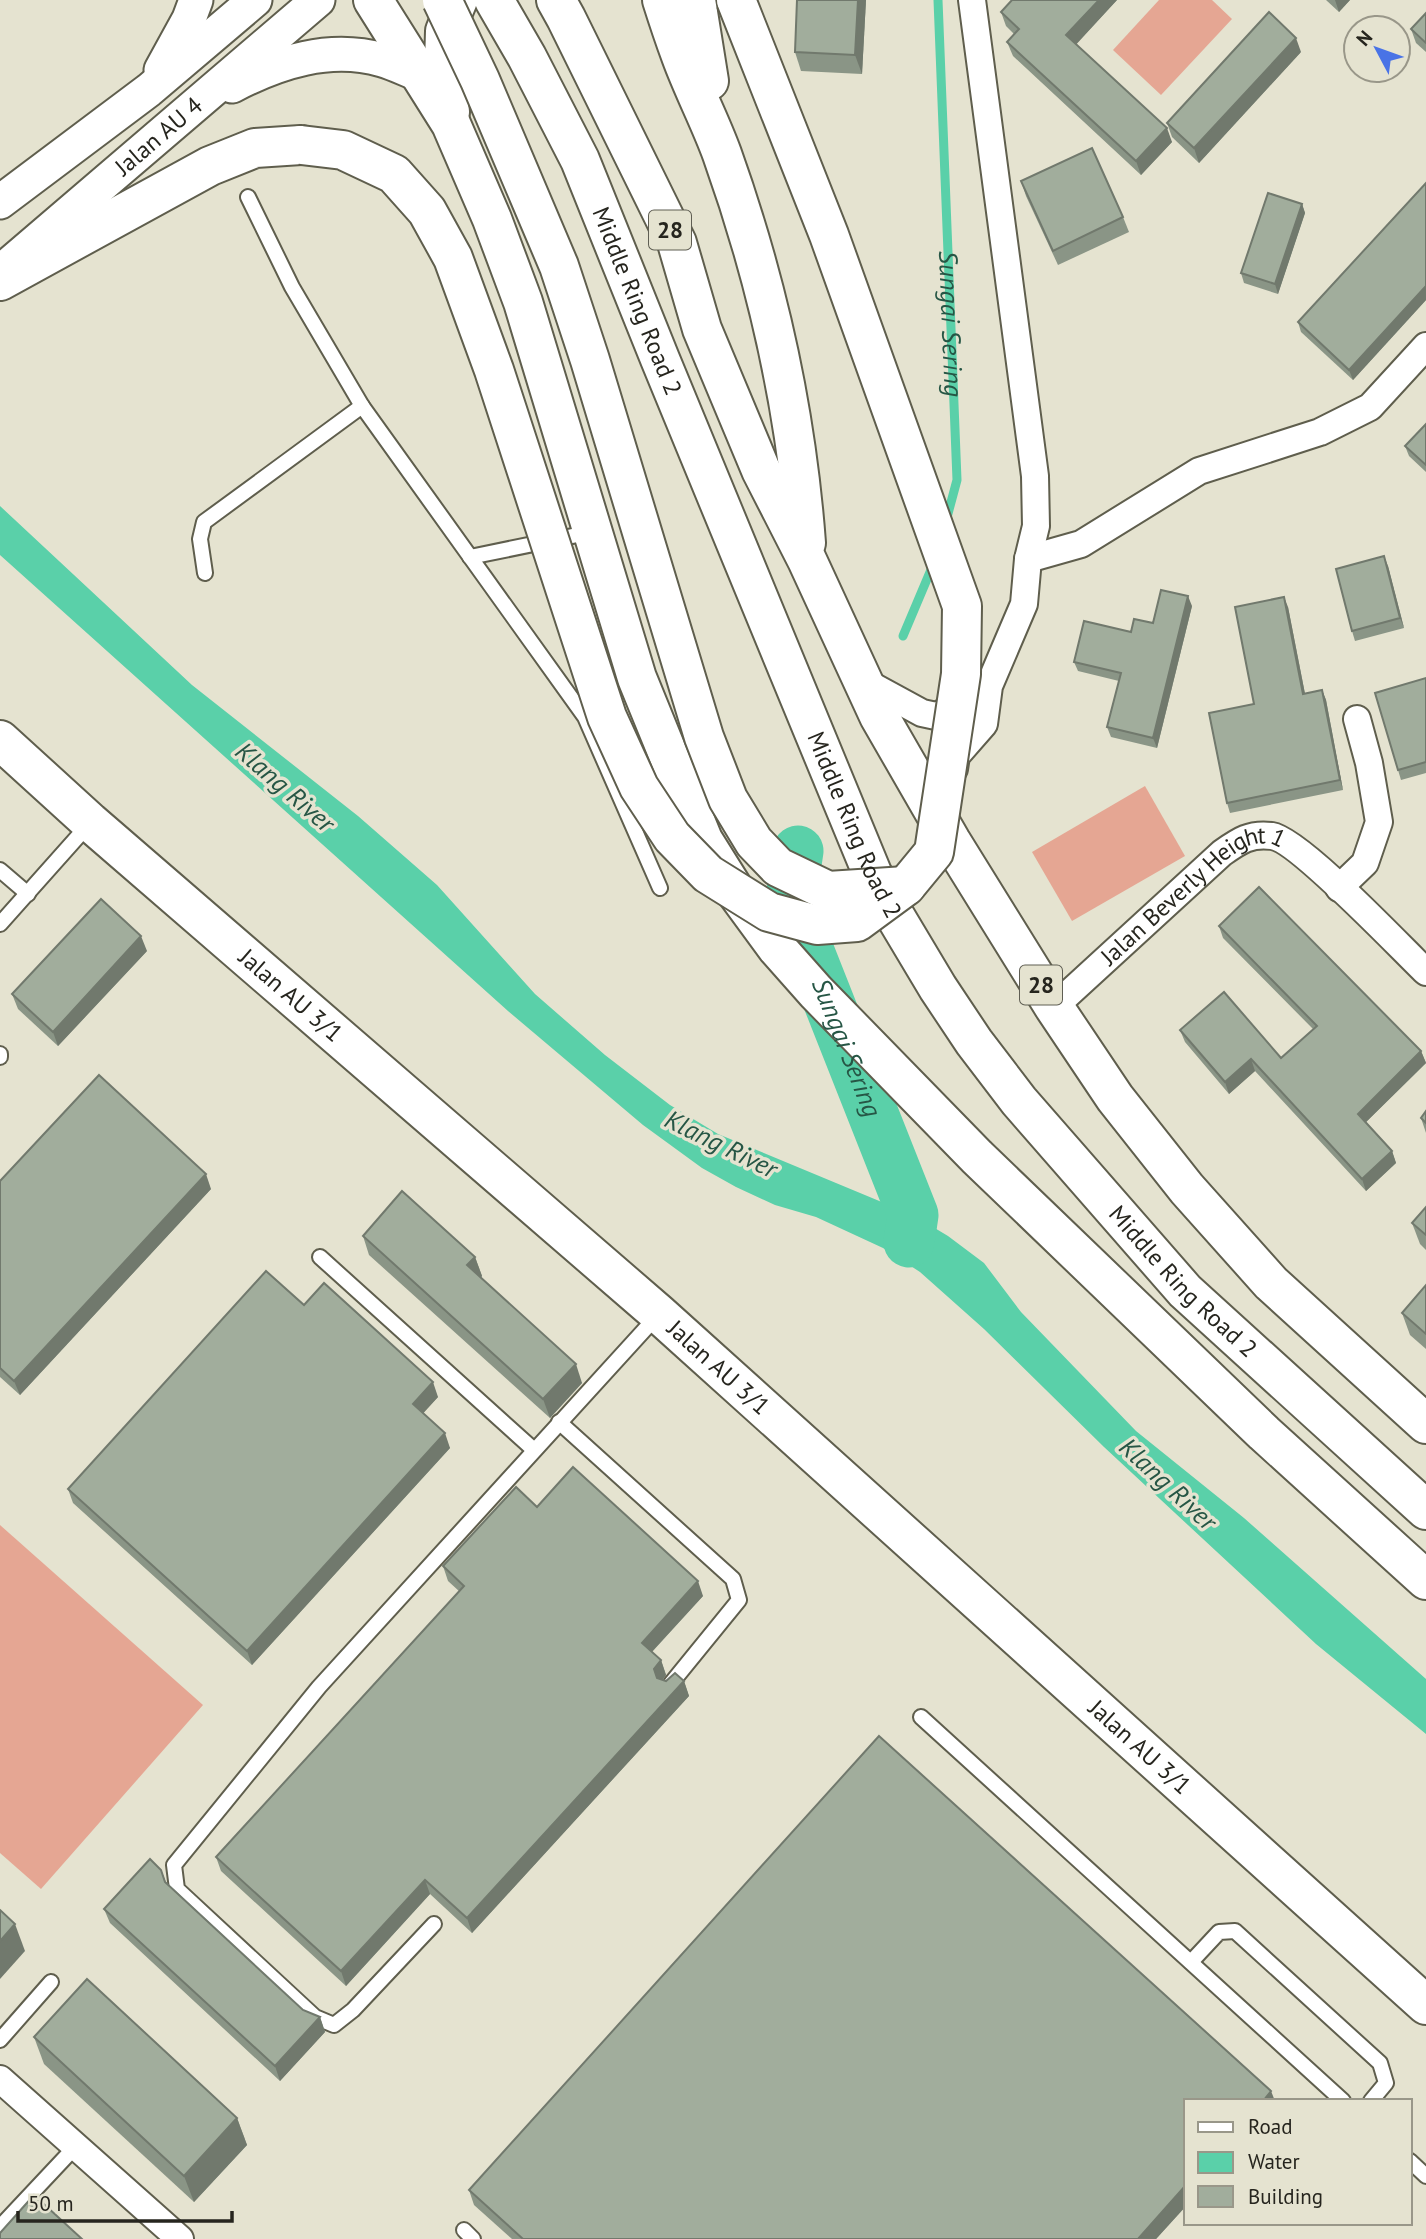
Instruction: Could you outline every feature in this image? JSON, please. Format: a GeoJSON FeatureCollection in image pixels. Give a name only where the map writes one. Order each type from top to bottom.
{"type":"FeatureCollection","features":[{"type":"Feature","properties":{"kind":"main road"},"geometry":{"type":"LineString","coordinates":[[373,0],[451,124],[492,219],[523,302],[637,678],[666,755],[703,840],[733,888],[777,948],[816,992],[977,1157],[1265,1433],[1426,1580]]}},
{"type":"Feature","properties":{"kind":"main road"},"geometry":{"type":"LineString","coordinates":[[442,0],[480,80],[559,266],[704,737],[728,799],[754,842],[778,867],[828,891],[905,886]]}},
{"type":"Feature","properties":{"kind":"main road"},"geometry":{"type":"LineString","coordinates":[[451,124],[444,65],[444,31],[458,0]]}},
{"type":"Feature","properties":{"kind":"main road","name":"Middle Ring Road 2"},"geometry":{"type":"LineString","coordinates":[[494,0],[580,160],[872,873],[898,922],[974,1042],[1019,1101],[1185,1291],[1426,1510]]}},
{"type":"Feature","properties":{"kind":"main road","name":"Middle Ring Road 2"},"geometry":{"type":"LineString","coordinates":[[556,0],[677,243],[702,328],[761,470],[807,561],[879,716],[951,841],[1054,1007],[1115,1098],[1196,1198],[1271,1283],[1426,1424]]}},
{"type":"Feature","properties":{"kind":"main road"},"geometry":{"type":"LineString","coordinates":[[636,0],[681,56]]}},
{"type":"Feature","properties":{"kind":"main road"},"geometry":{"type":"LineString","coordinates":[[662,0],[681,56],[721,152],[760,270],[781,358],[801,475],[807,561]]}},
{"type":"Feature","properties":{"kind":"main road"},"geometry":{"type":"LineString","coordinates":[[696,0],[721,152]]}},
{"type":"Feature","properties":{"kind":"main road"},"geometry":{"type":"LineString","coordinates":[[0,281],[211,166],[255,148],[301,145],[343,150],[394,174],[427,211],[453,258],[494,370],[607,716],[639,787],[672,837],[708,874],[769,912],[817,925],[858,922],[905,886],[934,852],[961,674],[962,606],[838,260],[736,0]]}},
{"type":"Feature","properties":{"kind":"main road","name":"Jalan AU 3/1"},"geometry":{"type":"LineString","coordinates":[[0,740],[90,822],[659,1314],[1426,2005]]}},
{"type":"Feature","properties":{"kind":"street"},"geometry":{"type":"LineString","coordinates":[[149,90],[189,19],[196,0]]}},
{"type":"Feature","properties":{"kind":"street","name":"Jalan AU 4"},"geometry":{"type":"LineString","coordinates":[[0,202],[149,90],[255,0]]}},
{"type":"Feature","properties":{"kind":"street","name":"Jalan AU 4"},"geometry":{"type":"LineString","coordinates":[[0,271],[318,0]]}},
{"type":"Feature","properties":{"kind":"street"},"geometry":{"type":"LineString","coordinates":[[951,841],[956,756],[984,724],[989,686],[1024,604],[1028,559],[1036,526],[1035,476],[972,0]]}},
{"type":"Feature","properties":{"kind":"street"},"geometry":{"type":"LineString","coordinates":[[193,106],[250,76],[303,58],[330,53],[382,60],[422,76]]}},
{"type":"Feature","properties":{"kind":"street"},"geometry":{"type":"LineString","coordinates":[[1028,559],[1081,544],[1199,471],[1320,432],[1370,407],[1426,346]]}},
{"type":"Feature","properties":{"kind":"street"},"geometry":{"type":"LineString","coordinates":[[865,682],[922,713],[936,716],[969,701],[989,686]]}},
{"type":"Feature","properties":{"kind":"street"},"geometry":{"type":"LineString","coordinates":[[1339,888],[1365,863],[1379,822],[1369,763],[1357,719]]}},
{"type":"Feature","properties":{"kind":"street","name":"Jalan Beverly Height 1"},"geometry":{"type":"LineString","coordinates":[[1054,1007],[1222,853],[1245,837],[1273,836],[1300,851],[1426,972]]}},
{"type":"Feature","properties":{"kind":"street"},"geometry":{"type":"LineString","coordinates":[[0,2079],[180,2239]]}},
{"type":"Feature","properties":{"kind":"lane"},"geometry":{"type":"LineString","coordinates":[[248,197],[292,287],[362,406],[585,717],[660,888]]}},
{"type":"Feature","properties":{"kind":"lane"},"geometry":{"type":"LineString","coordinates":[[205,573],[200,539],[204,522],[362,406]]}},
{"type":"Feature","properties":{"kind":"lane"},"geometry":{"type":"LineString","coordinates":[[470,557],[593,532]]}},
{"type":"Feature","properties":{"kind":"lane"},"geometry":{"type":"LineString","coordinates":[[0,924],[90,822]]}},
{"type":"Feature","properties":{"kind":"lane"},"geometry":{"type":"LineString","coordinates":[[0,870],[28,894]]}},
{"type":"Feature","properties":{"kind":"lane"},"geometry":{"type":"LineString","coordinates":[[320,1257],[534,1450]]}},
{"type":"Feature","properties":{"kind":"lane"},"geometry":{"type":"LineString","coordinates":[[434,1924],[353,2010],[334,2025],[315,2017],[177,1889],[174,1865],[319,1687],[659,1314]]}},
{"type":"Feature","properties":{"kind":"lane"},"geometry":{"type":"LineString","coordinates":[[559,1422],[733,1579],[739,1600],[669,1686]]}},
{"type":"Feature","properties":{"kind":"lane"},"geometry":{"type":"LineString","coordinates":[[921,1717],[1341,2099]]}},
{"type":"Feature","properties":{"kind":"lane"},"geometry":{"type":"LineString","coordinates":[[1191,1962],[1219,1932],[1235,1931],[1380,2063],[1386,2082],[1373,2099]]}},
{"type":"Feature","properties":{"kind":"lane"},"geometry":{"type":"LineString","coordinates":[[0,2040],[51,1982]]}},
{"type":"Feature","properties":{"kind":"lane"},"geometry":{"type":"LineString","coordinates":[[0,2227],[34,2200],[76,2146]]}},
{"type":"Feature","properties":{"kind":"lane"},"geometry":{"type":"LineString","coordinates":[[1412,2163],[1426,2176]]}},
{"type":"Feature","properties":{"kind":"shaded area"},"geometry":{"type":"Polygon","coordinates":[[[1159,0],[1212,0],[1232,19],[1161,95],[1113,50],[1159,0]]]}},
{"type":"Feature","properties":{"kind":"shaded area"},"geometry":{"type":"Polygon","coordinates":[[[1145,786],[1185,856],[1072,921],[1032,852],[1145,786]]]}},
{"type":"Feature","properties":{"kind":"shaded area"},"geometry":{"type":"Polygon","coordinates":[[[0,1525],[203,1705],[41,1889],[0,1853],[0,1525]]]}},
{"type":"Feature","properties":{"kind":"water","name":"Klang River"},"geometry":{"type":"Polygon","coordinates":[[[0,506],[192,685],[358,816],[437,885],[535,994],[605,1055],[670,1105],[718,1134],[913,1215],[948,1236],[984,1263],[1021,1312],[1136,1431],[1244,1518],[1426,1679],[1426,1734],[1316,1644],[1104,1447],[984,1329],[920,1272],[883,1248],[816,1217],[775,1205],[702,1168],[643,1125],[508,1011],[0,555],[0,506]]]}},
{"type":"Feature","properties":{"kind":"building"},"geometry":{"type":"Polygon","coordinates":[[[797,0],[858,0],[855,55],[795,52],[797,0]]]}},
{"type":"Feature","properties":{"kind":"building"},"geometry":{"type":"Polygon","coordinates":[[[1012,0],[1099,0],[1066,35],[1167,128],[1136,161],[1007,42],[1019,29],[1001,12],[1012,0]]]}},
{"type":"Feature","properties":{"kind":"building"},"geometry":{"type":"Polygon","coordinates":[[[1269,12],[1296,38],[1194,148],[1167,123],[1269,12]]]}},
{"type":"Feature","properties":{"kind":"building"},"geometry":{"type":"Polygon","coordinates":[[[1426,13],[1426,43],[1412,30],[1426,13]]]}},
{"type":"Feature","properties":{"kind":"building"},"geometry":{"type":"Polygon","coordinates":[[[1092,148],[1123,217],[1053,251],[1021,181],[1092,148]]]}},
{"type":"Feature","properties":{"kind":"building"},"geometry":{"type":"Polygon","coordinates":[[[1426,183],[1426,286],[1349,370],[1298,322],[1426,183]]]}},
{"type":"Feature","properties":{"kind":"building"},"geometry":{"type":"Polygon","coordinates":[[[1268,193],[1302,204],[1275,284],[1241,273],[1268,193]]]}},
{"type":"Feature","properties":{"kind":"building"},"geometry":{"type":"Polygon","coordinates":[[[1426,424],[1426,465],[1405,446],[1426,424]]]}},
{"type":"Feature","properties":{"kind":"building"},"geometry":{"type":"Polygon","coordinates":[[[1384,556],[1400,618],[1352,631],[1336,569],[1384,556]]]}},
{"type":"Feature","properties":{"kind":"building"},"geometry":{"type":"Polygon","coordinates":[[[1161,590],[1188,596],[1153,738],[1107,727],[1121,673],[1074,662],[1084,621],[1131,632],[1134,619],[1153,623],[1161,590]]]}},
{"type":"Feature","properties":{"kind":"building"},"geometry":{"type":"Polygon","coordinates":[[[1284,597],[1303,694],[1322,690],[1340,780],[1227,803],[1209,713],[1254,704],[1235,607],[1284,597]]]}},
{"type":"Feature","properties":{"kind":"building"},"geometry":{"type":"Polygon","coordinates":[[[1426,678],[1426,762],[1398,770],[1375,693],[1426,678]]]}},
{"type":"Feature","properties":{"kind":"building"},"geometry":{"type":"Polygon","coordinates":[[[1259,887],[1421,1051],[1358,1114],[1392,1151],[1362,1179],[1251,1059],[1225,1082],[1180,1030],[1224,992],[1281,1058],[1317,1026],[1219,926],[1259,887]]]}},
{"type":"Feature","properties":{"kind":"building"},"geometry":{"type":"Polygon","coordinates":[[[101,899],[141,936],[53,1032],[12,994],[101,899]]]}},
{"type":"Feature","properties":{"kind":"building"},"geometry":{"type":"Polygon","coordinates":[[[99,1075],[206,1174],[14,1381],[0,1368],[0,1181],[99,1075]]]}},
{"type":"Feature","properties":{"kind":"building"},"geometry":{"type":"Polygon","coordinates":[[[402,1191],[475,1257],[467,1265],[576,1364],[543,1399],[363,1236],[402,1191]]]}},
{"type":"Feature","properties":{"kind":"building"},"geometry":{"type":"Polygon","coordinates":[[[1426,1207],[1426,1235],[1412,1223],[1426,1207]]]}},
{"type":"Feature","properties":{"kind":"building"},"geometry":{"type":"Polygon","coordinates":[[[266,1271],[304,1305],[324,1283],[433,1382],[413,1404],[445,1433],[247,1651],[68,1489],[266,1271]]]}},
{"type":"Feature","properties":{"kind":"building"},"geometry":{"type":"Polygon","coordinates":[[[1426,1285],[1426,1334],[1402,1313],[1426,1285]]]}},
{"type":"Feature","properties":{"kind":"building"},"geometry":{"type":"Polygon","coordinates":[[[573,1467],[698,1581],[642,1643],[661,1660],[654,1669],[657,1678],[666,1681],[675,1673],[684,1681],[467,1918],[425,1880],[341,1971],[216,1857],[464,1586],[443,1566],[516,1487],[537,1507],[573,1467]]]}},
{"type":"Feature","properties":{"kind":"building"},"geometry":{"type":"Polygon","coordinates":[[[879,1736],[1271,2091],[1265,2099],[1184,2099],[1184,2187],[1138,2239],[523,2239],[469,2190],[879,1736]]]}},
{"type":"Feature","properties":{"kind":"building"},"geometry":{"type":"Polygon","coordinates":[[[150,1859],[161,1870],[165,1882],[303,2010],[320,2017],[275,2066],[104,1909],[150,1859]]]}},
{"type":"Feature","properties":{"kind":"building"},"geometry":{"type":"Polygon","coordinates":[[[0,1910],[15,1924],[0,1941],[0,1910]]]}},
{"type":"Feature","properties":{"kind":"building"},"geometry":{"type":"Polygon","coordinates":[[[87,1979],[237,2118],[184,2176],[34,2037],[87,1979]]]}},
{"type":"Feature","properties":{"kind":"building"},"geometry":{"type":"Polygon","coordinates":[[[34,2195],[82,2239],[0,2239],[0,2233],[34,2195]]]}},
{"type":"Feature","properties":{"kind":"waterway","name":"Sungai Sering"},"geometry":{"type":"LineString","coordinates":[[938,0],[957,480],[946,521]]}},
{"type":"Feature","properties":{"kind":"waterway","name":"Sungai Sering"},"geometry":{"type":"LineString","coordinates":[[903,636],[933,565]]}},
{"type":"Feature","properties":{"kind":"waterway","name":"Sungai Sering"},"geometry":{"type":"LineString","coordinates":[[798,851],[790,904],[913,1215],[909,1242]]}}]}
